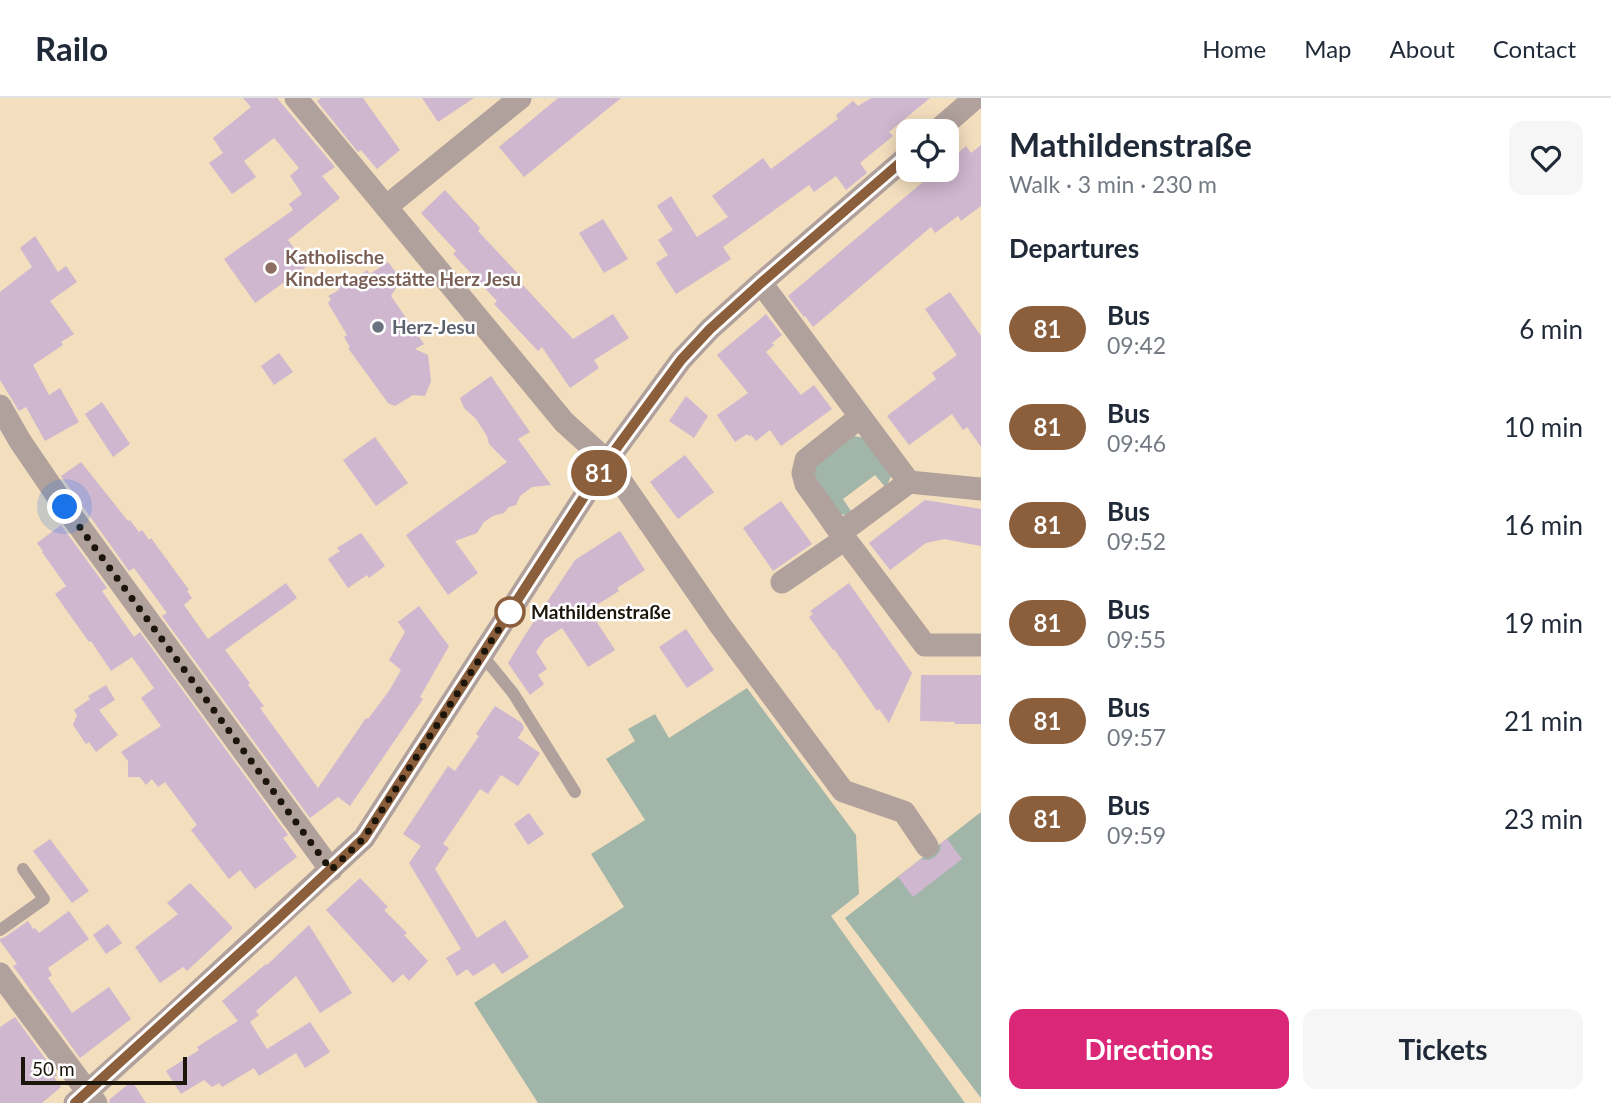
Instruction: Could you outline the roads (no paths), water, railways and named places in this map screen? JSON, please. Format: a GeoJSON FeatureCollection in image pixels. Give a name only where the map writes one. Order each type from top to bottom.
{"type":"FeatureCollection","features":[{"type":"Feature","properties":{"kind":"street"},"geometry":{"type":"LineString","coordinates":[[296,98],[564,422],[607,461],[720,625],[843,791],[904,812],[927,846]]}},
{"type":"Feature","properties":{"kind":"street"},"geometry":{"type":"LineString","coordinates":[[387,207],[520,98]]}},
{"type":"Feature","properties":{"kind":"street"},"geometry":{"type":"LineString","coordinates":[[951,119],[975,98]]}},
{"type":"Feature","properties":{"kind":"street"},"geometry":{"type":"LineString","coordinates":[[0,974],[86,1099],[364,838],[607,461],[694,345],[896,166]]}},
{"type":"Feature","properties":{"kind":"street"},"geometry":{"type":"LineString","coordinates":[[761,283],[909,482]]}},
{"type":"Feature","properties":{"kind":"street"},"geometry":{"type":"LineString","coordinates":[[0,405],[20,441],[65,507],[331,870]]}},
{"type":"Feature","properties":{"kind":"street"},"geometry":{"type":"LineString","coordinates":[[860,417],[806,460],[803,473],[806,484],[925,645],[981,645]]}},
{"type":"Feature","properties":{"kind":"street"},"geometry":{"type":"LineString","coordinates":[[782,582],[909,482],[981,489]]}},
{"type":"Feature","properties":{"kind":"lane"},"geometry":{"type":"LineString","coordinates":[[482,656],[513,693],[575,792]]}},
{"type":"Feature","properties":{"kind":"lane"},"geometry":{"type":"LineString","coordinates":[[0,930],[44,899],[23,869]]}},
{"type":"Feature","properties":{"kind":"place","name":"Katholische Kindertagesstätte Herz Jesu"},"geometry":{"type":"Point","coordinates":[271,268]}},
{"type":"Feature","properties":{"kind":"place","name":"Herz-Jesu"},"geometry":{"type":"Point","coordinates":[378,327]}},
{"type":"Feature","properties":{"kind":"place","name":"Mathildenstraße"},"geometry":{"type":"Point","coordinates":[510,612]}}]}
